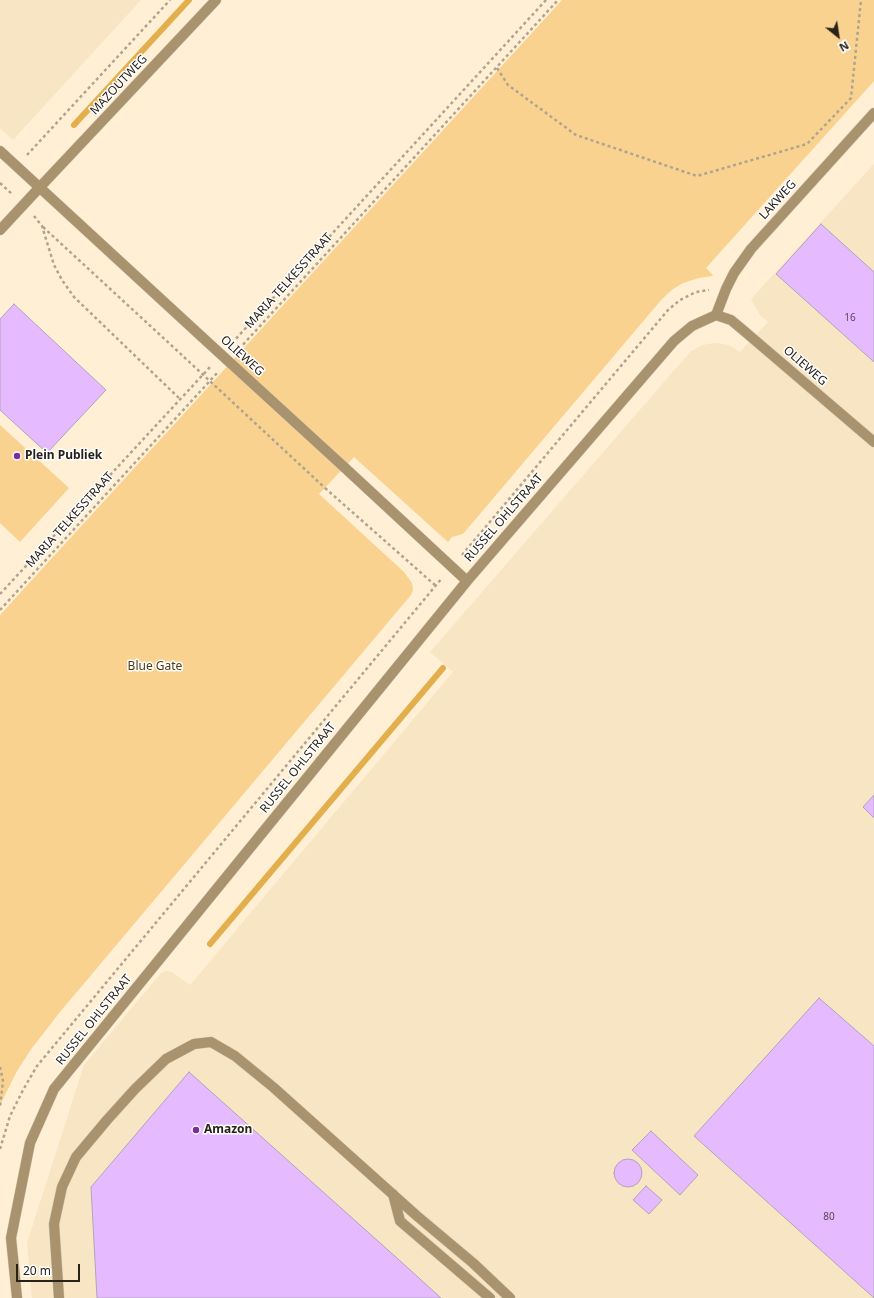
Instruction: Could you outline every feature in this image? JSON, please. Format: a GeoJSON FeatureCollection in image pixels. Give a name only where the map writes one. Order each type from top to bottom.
{"type":"FeatureCollection","features":[{"type":"Feature","properties":{"kind":"street","name":"MAZOUTWEG"},"geometry":{"type":"LineString","coordinates":[[0,230],[216,0]]}},
{"type":"Feature","properties":{"kind":"street","name":"LAKWEG"},"geometry":{"type":"LineString","coordinates":[[716,315],[734,273],[751,249],[874,113]]}},
{"type":"Feature","properties":{"kind":"street","name":"OLIEWEG"},"geometry":{"type":"LineString","coordinates":[[0,151],[467,581]]}},
{"type":"Feature","properties":{"kind":"street","name":"OLIEWEG"},"geometry":{"type":"LineString","coordinates":[[716,315],[731,320],[874,442]]}},
{"type":"Feature","properties":{"kind":"street","name":"RUSSEL OHLSTRAAT"},"geometry":{"type":"LineString","coordinates":[[17,1298],[11,1238],[30,1143],[54,1089],[467,581],[674,341],[692,326],[716,315]]}},
{"type":"Feature","properties":{"kind":"street"},"geometry":{"type":"LineString","coordinates":[[59,1298],[54,1224],[62,1187],[76,1157],[126,1099],[166,1059],[194,1044],[211,1042],[235,1056],[473,1263],[510,1298]]}},
{"type":"Feature","properties":{"kind":"street"},"geometry":{"type":"LineString","coordinates":[[393,1194],[400,1221],[490,1298]]}},
{"type":"Feature","properties":{"kind":"path"},"geometry":{"type":"LineString","coordinates":[[0,1149],[10,1116],[37,1066],[436,586],[325,488],[42,226],[1,183],[170,0]]}},
{"type":"Feature","properties":{"kind":"path","name":"MARIA TELKESSTRAAT"},"geometry":{"type":"LineString","coordinates":[[229,347],[546,0]]}},
{"type":"Feature","properties":{"kind":"path","name":"MARIA TELKESSTRAAT"},"geometry":{"type":"LineString","coordinates":[[238,351],[558,0]]}},
{"type":"Feature","properties":{"kind":"path"},"geometry":{"type":"LineString","coordinates":[[497,68],[508,85],[576,135],[697,176],[807,144],[850,98],[861,0]]}},
{"type":"Feature","properties":{"kind":"path"},"geometry":{"type":"LineString","coordinates":[[42,226],[54,265],[74,297],[181,400]]}},
{"type":"Feature","properties":{"kind":"path"},"geometry":{"type":"LineString","coordinates":[[472,542],[668,310],[680,300],[696,292],[712,289],[726,289]]}},
{"type":"Feature","properties":{"kind":"path","name":"MARIA TELKESSTRAAT"},"geometry":{"type":"LineString","coordinates":[[0,594],[213,364]]}},
{"type":"Feature","properties":{"kind":"path","name":"MARIA TELKESSTRAAT"},"geometry":{"type":"LineString","coordinates":[[0,610],[222,368]]}},
{"type":"Feature","properties":{"kind":"path"},"geometry":{"type":"LineString","coordinates":[[0,1067],[3,1081],[0,1107]]}},
{"type":"Feature","properties":{"kind":"shaded area"},"geometry":{"type":"Polygon","coordinates":[[[0,0],[141,0],[13,140],[0,128],[0,0]]]}},
{"type":"Feature","properties":{"kind":"shaded area"},"geometry":{"type":"Polygon","coordinates":[[[874,164],[874,1298],[32,1298],[27,1243],[84,1065],[161,973],[166,971],[172,972],[190,985],[453,672],[430,652],[690,352],[702,345],[715,343],[729,345],[740,352],[768,322],[760,315],[751,299],[874,164]]]}},
{"type":"Feature","properties":{"kind":"green space","name":"Blue Gate"},"geometry":{"type":"Polygon","coordinates":[[[562,0],[874,0],[874,81],[706,268],[713,275],[683,283],[673,289],[662,299],[463,534],[452,537],[448,542],[354,457],[319,494],[404,572],[412,583],[413,590],[411,595],[60,1012],[32,1048],[17,1071],[0,1105],[0,615],[562,0]]]}},
{"type":"Feature","properties":{"kind":"green space","name":"Plein Publiek"},"geometry":{"type":"Polygon","coordinates":[[[0,425],[69,488],[20,542],[0,523],[0,425]]]}},
{"type":"Feature","properties":{"kind":"building"},"geometry":{"type":"Polygon","coordinates":[[[821,224],[874,272],[874,362],[776,274],[821,224]]]}},
{"type":"Feature","properties":{"kind":"building","name":"Plein Publiek"},"geometry":{"type":"Polygon","coordinates":[[[14,304],[106,390],[47,453],[0,410],[0,319],[14,304]]]}},
{"type":"Feature","properties":{"kind":"building"},"geometry":{"type":"Polygon","coordinates":[[[874,795],[874,818],[863,807],[874,795]]]}},
{"type":"Feature","properties":{"kind":"building"},"geometry":{"type":"Polygon","coordinates":[[[819,998],[874,1046],[874,1298],[694,1136],[819,998]]]}},
{"type":"Feature","properties":{"kind":"building","name":"Amazon"},"geometry":{"type":"Polygon","coordinates":[[[189,1072],[441,1298],[97,1298],[91,1187],[189,1072]]]}},
{"type":"Feature","properties":{"kind":"building"},"geometry":{"type":"Polygon","coordinates":[[[651,1131],[698,1175],[680,1195],[632,1150],[651,1131]]]}},
{"type":"Feature","properties":{"kind":"building"},"geometry":{"type":"Polygon","coordinates":[[[628,1159],[638,1163],[642,1173],[638,1183],[628,1187],[618,1183],[614,1173],[618,1163],[628,1159]]]}},
{"type":"Feature","properties":{"kind":"building"},"geometry":{"type":"Polygon","coordinates":[[[646,1186],[662,1200],[649,1214],[633,1200],[646,1186]]]}},
{"type":"Feature","properties":{"kind":"waterway"},"geometry":{"type":"LineString","coordinates":[[74,125],[189,0]]}},
{"type":"Feature","properties":{"kind":"waterway"},"geometry":{"type":"LineString","coordinates":[[210,944],[443,668]]}},
{"type":"Feature","properties":{"kind":"place","name":"Plein Publiek"},"geometry":{"type":"Point","coordinates":[17,456]}},
{"type":"Feature","properties":{"kind":"place","name":"Amazon"},"geometry":{"type":"Point","coordinates":[196,1130]}}]}
